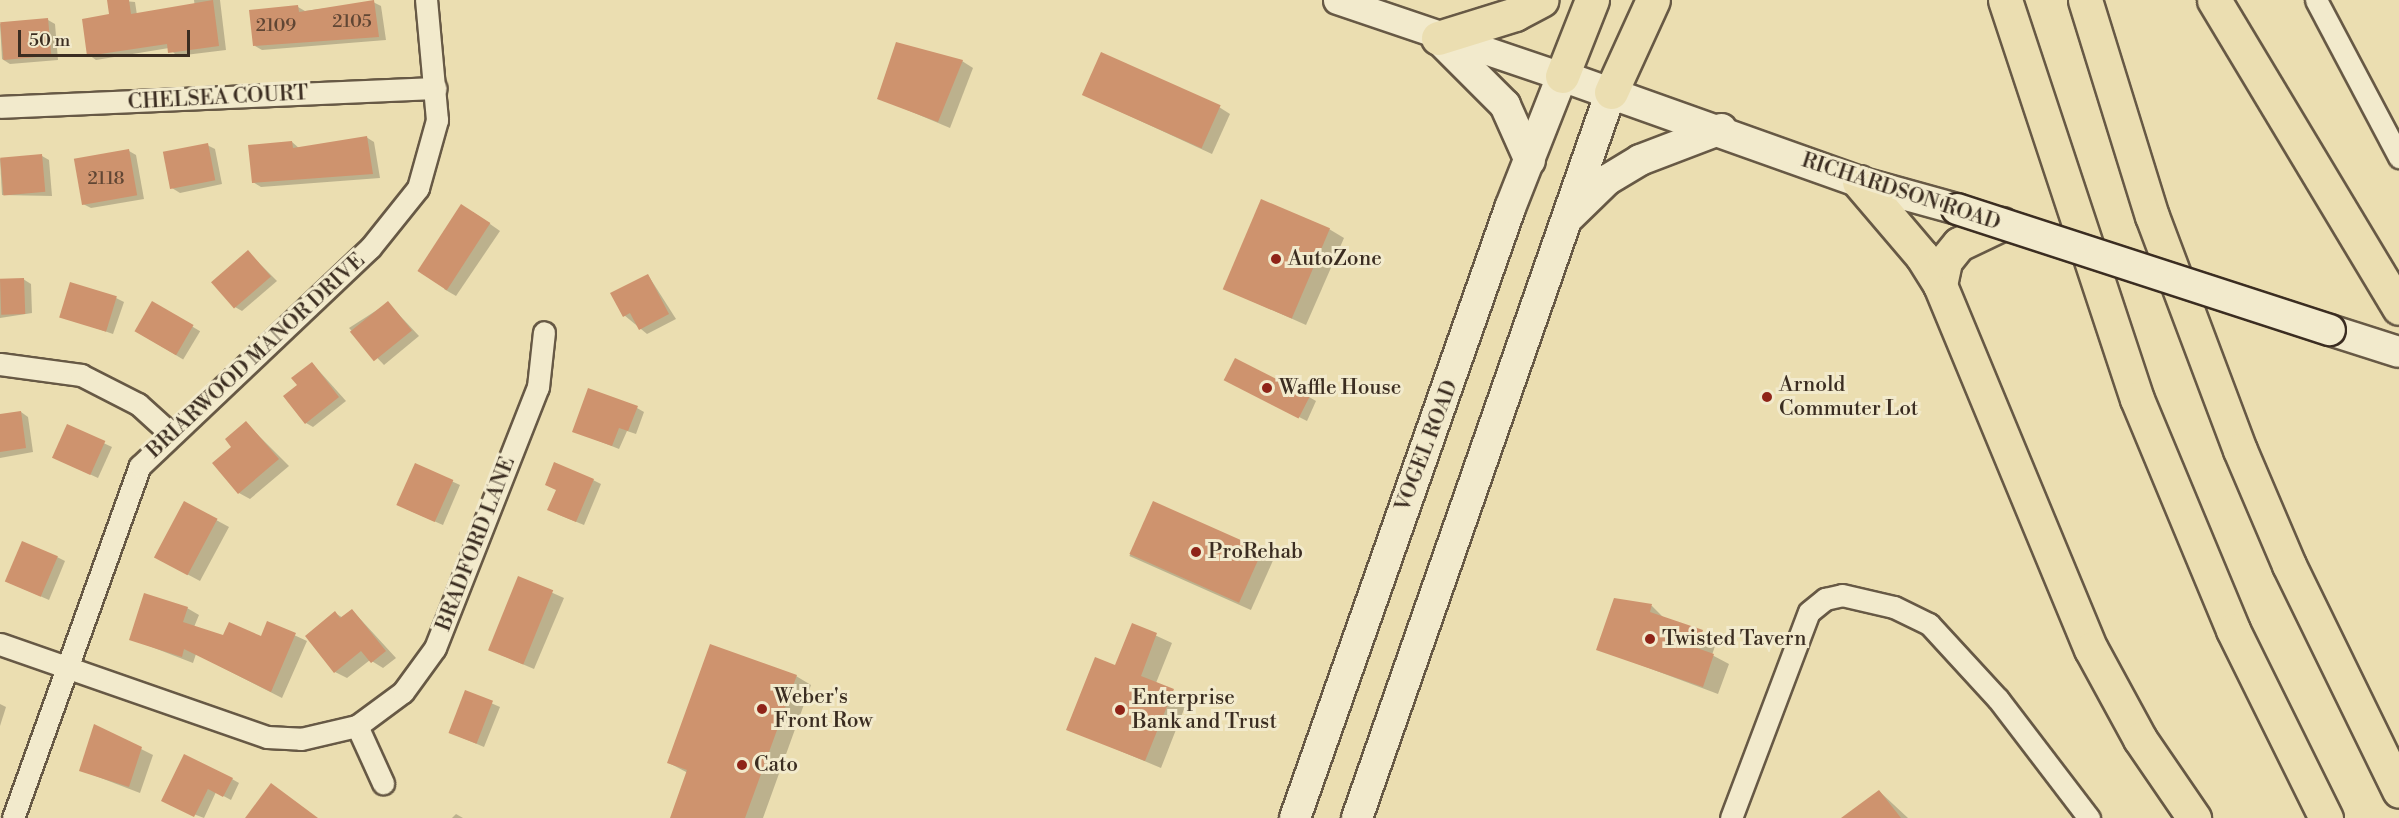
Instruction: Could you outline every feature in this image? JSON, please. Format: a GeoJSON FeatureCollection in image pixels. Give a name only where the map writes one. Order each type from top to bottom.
{"type":"FeatureCollection","features":[{"type":"Feature","properties":{"kind":"highway"},"geometry":{"type":"LineString","coordinates":[[1438,38],[1515,14],[1541,0]]}},
{"type":"Feature","properties":{"kind":"highway"},"geometry":{"type":"LineString","coordinates":[[1562,76],[1592,0]]}},
{"type":"Feature","properties":{"kind":"highway"},"geometry":{"type":"LineString","coordinates":[[1611,92],[1653,0]]}},
{"type":"Feature","properties":{"kind":"highway"},"geometry":{"type":"LineString","coordinates":[[2005,0],[2137,399],[2233,630],[2326,818]]}},
{"type":"Feature","properties":{"kind":"highway"},"geometry":{"type":"LineString","coordinates":[[2085,0],[2152,216],[2236,440],[2289,565],[2399,791]]}},
{"type":"Feature","properties":{"kind":"highway"},"geometry":{"type":"LineString","coordinates":[[2214,0],[2399,308]]}},
{"type":"Feature","properties":{"kind":"highway"},"geometry":{"type":"LineString","coordinates":[[1859,182],[1923,256],[1940,285],[2091,649],[2140,739],[2194,818]]}},
{"type":"Feature","properties":{"kind":"highway"},"geometry":{"type":"LineString","coordinates":[[1940,285],[1945,261],[1961,224],[2001,224]]}},
{"type":"Feature","properties":{"kind":"main road"},"geometry":{"type":"LineString","coordinates":[[1438,38],[1505,105],[1530,161]]}},
{"type":"Feature","properties":{"kind":"main road","name":"RICHARDSON ROAD"},"geometry":{"type":"LineString","coordinates":[[1562,76],[1721,129],[1961,224]]}},
{"type":"Feature","properties":{"kind":"main road","name":"VOGEL ROAD"},"geometry":{"type":"LineString","coordinates":[[1295,818],[1562,76]]}},
{"type":"Feature","properties":{"kind":"main road"},"geometry":{"type":"LineString","coordinates":[[1362,809],[1560,226],[1611,92]]}},
{"type":"Feature","properties":{"kind":"main road"},"geometry":{"type":"LineString","coordinates":[[1560,226],[1607,180],[1640,160],[1721,129]]}},
{"type":"Feature","properties":{"kind":"main road","name":"RICHARDSON ROAD"},"geometry":{"type":"LineString","coordinates":[[2001,224],[2399,352]]}},
{"type":"Feature","properties":{"kind":"main road"},"geometry":{"type":"LineString","coordinates":[[1283,818],[1312,769]]}},
{"type":"Feature","properties":{"kind":"street","name":"BRIARWOOD MANOR DRIVE"},"geometry":{"type":"LineString","coordinates":[[13,818],[71,669],[140,466],[170,433],[399,219],[431,153],[436,88],[426,0]]}},
{"type":"Feature","properties":{"kind":"street","name":"RICHARDSON ROAD"},"geometry":{"type":"LineString","coordinates":[[1337,0],[1438,38],[1562,76]]}},
{"type":"Feature","properties":{"kind":"street"},"geometry":{"type":"LineString","coordinates":[[2316,0],[2399,157]]}},
{"type":"Feature","properties":{"kind":"street","name":"CHELSEA COURT"},"geometry":{"type":"LineString","coordinates":[[0,107],[436,88]]}},
{"type":"Feature","properties":{"kind":"street","name":"BRADFORD LANE"},"geometry":{"type":"LineString","coordinates":[[0,644],[267,737],[301,739],[357,726],[403,692],[435,648],[538,387],[544,332]]}},
{"type":"Feature","properties":{"kind":"street"},"geometry":{"type":"LineString","coordinates":[[0,364],[81,375],[138,404],[170,433]]}},
{"type":"Feature","properties":{"kind":"street"},"geometry":{"type":"LineString","coordinates":[[1731,818],[1809,612],[1825,599],[1842,595],[1894,607],[1929,624],[1998,699],[2089,818]]}},
{"type":"Feature","properties":{"kind":"street"},"geometry":{"type":"LineString","coordinates":[[357,726],[383,783]]}},
{"type":"Feature","properties":{"kind":"building"},"geometry":{"type":"Polygon","coordinates":[[[107,0],[129,0],[131,14],[213,0],[219,46],[168,53],[167,44],[87,56],[82,19],[109,14],[107,0]]]}},
{"type":"Feature","properties":{"kind":"building"},"geometry":{"type":"Polygon","coordinates":[[[374,0],[379,37],[253,46],[249,10],[298,5],[299,12],[374,0]]]}},
{"type":"Feature","properties":{"kind":"building"},"geometry":{"type":"Polygon","coordinates":[[[48,18],[51,56],[3,60],[0,22],[48,18]]]}},
{"type":"Feature","properties":{"kind":"building"},"geometry":{"type":"Polygon","coordinates":[[[896,42],[963,60],[938,122],[877,99],[896,42]]]}},
{"type":"Feature","properties":{"kind":"building"},"geometry":{"type":"Polygon","coordinates":[[[1101,52],[1221,105],[1202,148],[1082,95],[1101,52]]]}},
{"type":"Feature","properties":{"kind":"building"},"geometry":{"type":"Polygon","coordinates":[[[367,136],[373,174],[252,183],[248,145],[292,141],[293,148],[367,136]]]}},
{"type":"Feature","properties":{"kind":"building"},"geometry":{"type":"Polygon","coordinates":[[[208,143],[215,180],[170,189],[163,152],[208,143]]]}},
{"type":"Feature","properties":{"kind":"building"},"geometry":{"type":"Polygon","coordinates":[[[129,149],[137,195],[82,205],[74,159],[129,149]]]}},
{"type":"Feature","properties":{"kind":"building"},"geometry":{"type":"Polygon","coordinates":[[[42,154],[45,192],[3,196],[0,158],[42,154]]]}},
{"type":"Feature","properties":{"kind":"building","name":"AutoZone"},"geometry":{"type":"Polygon","coordinates":[[[1261,199],[1330,228],[1292,319],[1223,289],[1261,199]]]}},
{"type":"Feature","properties":{"kind":"building"},"geometry":{"type":"Polygon","coordinates":[[[461,204],[490,223],[447,290],[417,271],[461,204]]]}},
{"type":"Feature","properties":{"kind":"building"},"geometry":{"type":"Polygon","coordinates":[[[248,250],[271,276],[234,309],[211,282],[248,250]]]}},
{"type":"Feature","properties":{"kind":"building"},"geometry":{"type":"Polygon","coordinates":[[[648,274],[669,314],[639,330],[630,313],[623,317],[610,293],[648,274]]]}},
{"type":"Feature","properties":{"kind":"building"},"geometry":{"type":"Polygon","coordinates":[[[24,278],[25,314],[1,315],[0,279],[24,278]]]}},
{"type":"Feature","properties":{"kind":"building"},"geometry":{"type":"Polygon","coordinates":[[[70,282],[117,296],[106,332],[59,317],[70,282]]]}},
{"type":"Feature","properties":{"kind":"building"},"geometry":{"type":"Polygon","coordinates":[[[152,301],[194,325],[176,355],[134,331],[152,301]]]}},
{"type":"Feature","properties":{"kind":"building"},"geometry":{"type":"Polygon","coordinates":[[[388,301],[412,331],[374,361],[350,332],[388,301]]]}},
{"type":"Feature","properties":{"kind":"building","name":"Waffle House"},"geometry":{"type":"Polygon","coordinates":[[[1235,358],[1310,396],[1298,418],[1224,380],[1235,358]]]}},
{"type":"Feature","properties":{"kind":"building"},"geometry":{"type":"Polygon","coordinates":[[[312,362],[339,397],[305,424],[283,396],[297,385],[291,378],[312,362]]]}},
{"type":"Feature","properties":{"kind":"building"},"geometry":{"type":"Polygon","coordinates":[[[588,388],[638,406],[628,431],[619,428],[612,446],[572,432],[588,388]]]}},
{"type":"Feature","properties":{"kind":"building"},"geometry":{"type":"Polygon","coordinates":[[[21,411],[26,448],[0,452],[0,414],[21,411]]]}},
{"type":"Feature","properties":{"kind":"building"},"geometry":{"type":"Polygon","coordinates":[[[246,421],[279,459],[238,494],[212,463],[231,447],[225,439],[246,421]]]}},
{"type":"Feature","properties":{"kind":"building"},"geometry":{"type":"Polygon","coordinates":[[[67,424],[105,441],[90,475],[52,458],[67,424]]]}},
{"type":"Feature","properties":{"kind":"building"},"geometry":{"type":"Polygon","coordinates":[[[554,462],[594,479],[576,522],[547,510],[556,490],[545,485],[554,462]]]}},
{"type":"Feature","properties":{"kind":"building"},"geometry":{"type":"Polygon","coordinates":[[[415,463],[453,480],[435,522],[396,505],[415,463]]]}},
{"type":"Feature","properties":{"kind":"building"},"geometry":{"type":"Polygon","coordinates":[[[184,501],[218,519],[188,575],[154,558],[184,501]]]}},
{"type":"Feature","properties":{"kind":"building","name":"ProRehab"},"geometry":{"type":"Polygon","coordinates":[[[1153,501],[1263,550],[1239,603],[1129,554],[1153,501]]]}},
{"type":"Feature","properties":{"kind":"building"},"geometry":{"type":"Polygon","coordinates":[[[22,541],[58,556],[41,597],[5,582],[22,541]]]}},
{"type":"Feature","properties":{"kind":"building"},"geometry":{"type":"Polygon","coordinates":[[[518,576],[553,590],[523,664],[488,650],[518,576]]]}},
{"type":"Feature","properties":{"kind":"building"},"geometry":{"type":"Polygon","coordinates":[[[144,593],[188,607],[183,622],[223,635],[229,622],[261,636],[267,621],[296,633],[271,692],[184,649],[182,657],[129,640],[144,593]]]}},
{"type":"Feature","properties":{"kind":"building","name":"Twisted Tavern"},"geometry":{"type":"Polygon","coordinates":[[[1614,598],[1652,604],[1650,612],[1703,630],[1697,648],[1714,654],[1703,687],[1596,650],[1614,598]]]}},
{"type":"Feature","properties":{"kind":"building"},"geometry":{"type":"Polygon","coordinates":[[[352,609],[386,651],[371,663],[361,651],[334,673],[305,636],[335,611],[340,618],[352,609]]]}},
{"type":"Feature","properties":{"kind":"building","name":"Enterprise Bank and Trust"},"geometry":{"type":"Polygon","coordinates":[[[1132,623],[1157,633],[1141,676],[1174,689],[1145,761],[1066,730],[1095,657],[1115,665],[1132,623]]]}},
{"type":"Feature","properties":{"kind":"building"},"geometry":{"type":"Polygon","coordinates":[[[710,644],[797,675],[745,818],[670,818],[687,770],[667,763],[710,644]]]}},
{"type":"Feature","properties":{"kind":"building"},"geometry":{"type":"Polygon","coordinates":[[[465,690],[493,701],[477,744],[449,733],[465,690]]]}},
{"type":"Feature","properties":{"kind":"building"},"geometry":{"type":"Polygon","coordinates":[[[94,724],[142,747],[129,787],[79,771],[94,724]]]}},
{"type":"Feature","properties":{"kind":"building"},"geometry":{"type":"Polygon","coordinates":[[[184,754],[233,778],[223,797],[208,789],[194,817],[161,801],[184,754]]]}},
{"type":"Feature","properties":{"kind":"building"},"geometry":{"type":"Polygon","coordinates":[[[271,783],[318,818],[245,818],[271,783]]]}},
{"type":"Feature","properties":{"kind":"building"},"geometry":{"type":"Polygon","coordinates":[[[1879,790],[1901,818],[1841,818],[1879,790]]]}},
{"type":"Feature","properties":{"kind":"place","name":"AutoZone"},"geometry":{"type":"Point","coordinates":[1276,259]}},
{"type":"Feature","properties":{"kind":"place","name":"Waffle House"},"geometry":{"type":"Point","coordinates":[1267,388]}},
{"type":"Feature","properties":{"kind":"place","name":"Arnold Commuter Lot"},"geometry":{"type":"Point","coordinates":[1767,397]}},
{"type":"Feature","properties":{"kind":"place","name":"ProRehab"},"geometry":{"type":"Point","coordinates":[1196,552]}},
{"type":"Feature","properties":{"kind":"place","name":"Twisted Tavern"},"geometry":{"type":"Point","coordinates":[1650,639]}},
{"type":"Feature","properties":{"kind":"place","name":"Weber's Front Row"},"geometry":{"type":"Point","coordinates":[762,709]}},
{"type":"Feature","properties":{"kind":"place","name":"Enterprise Bank and Trust"},"geometry":{"type":"Point","coordinates":[1120,710]}},
{"type":"Feature","properties":{"kind":"place","name":"Cato"},"geometry":{"type":"Point","coordinates":[742,765]}}]}
